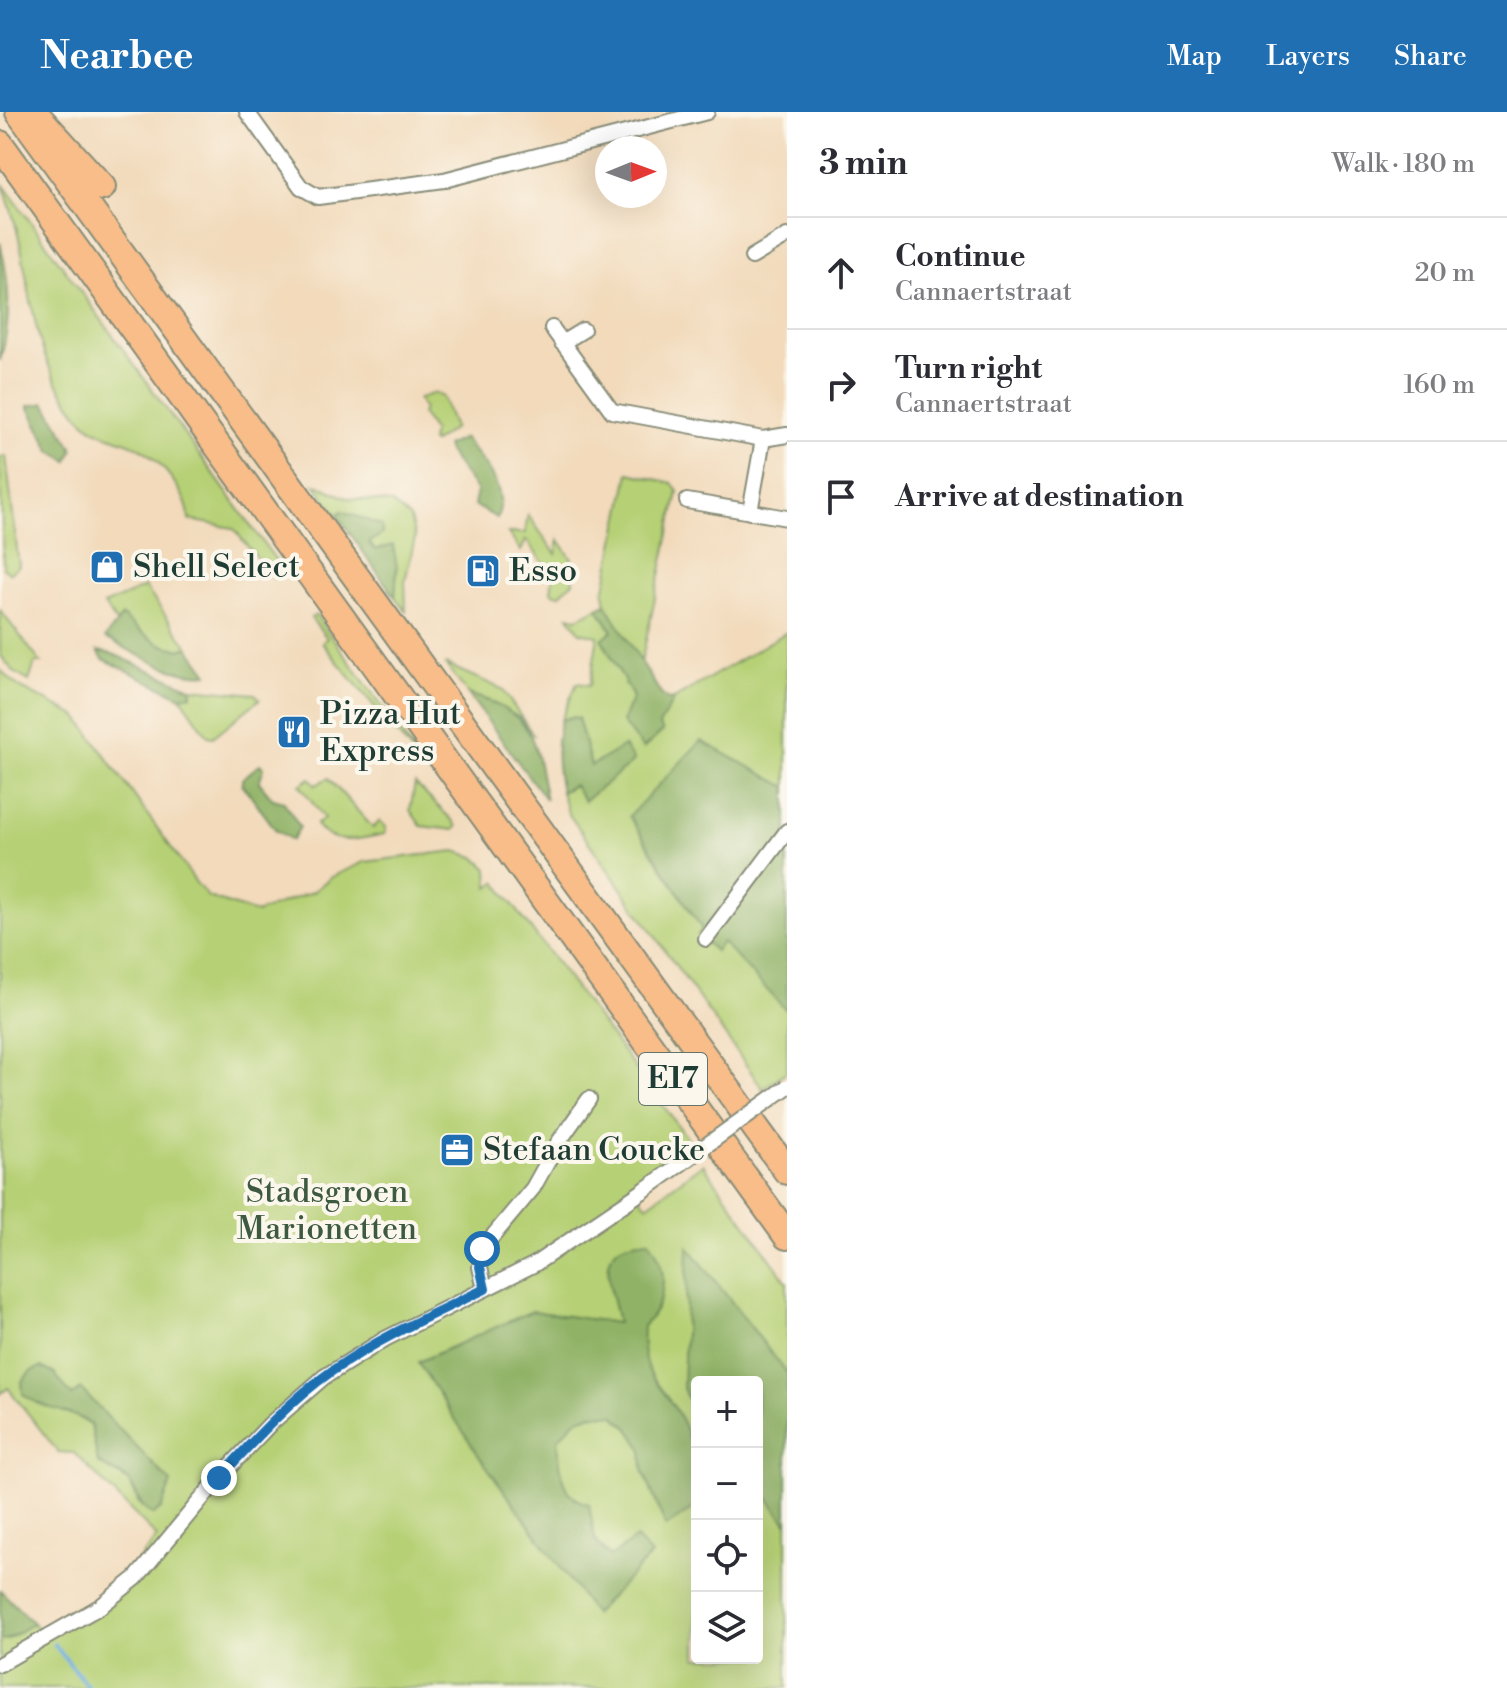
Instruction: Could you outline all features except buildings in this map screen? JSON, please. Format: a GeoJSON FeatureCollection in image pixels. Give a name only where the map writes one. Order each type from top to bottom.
{"type":"FeatureCollection","features":[{"type":"Feature","properties":{"kind":"highway","name":"E17"},"geometry":{"type":"LineString","coordinates":[[19,112],[787,1171]]}},
{"type":"Feature","properties":{"kind":"highway"},"geometry":{"type":"LineString","coordinates":[[26,112],[46,122],[102,187]]}},
{"type":"Feature","properties":{"kind":"highway","name":"E17"},"geometry":{"type":"LineString","coordinates":[[0,144],[787,1236]]}},
{"type":"Feature","properties":{"kind":"highway"},"geometry":{"type":"LineString","coordinates":[[480,846],[558,922]]}},
{"type":"Feature","properties":{"kind":"highway"},"geometry":{"type":"LineString","coordinates":[[596,885],[652,987]]}},
{"type":"Feature","properties":{"kind":"street"},"geometry":{"type":"LineString","coordinates":[[247,112],[301,187],[318,197],[444,180],[707,112]]}},
{"type":"Feature","properties":{"kind":"street"},"geometry":{"type":"LineString","coordinates":[[752,257],[787,236]]}},
{"type":"Feature","properties":{"kind":"street"},"geometry":{"type":"LineString","coordinates":[[552,328],[612,411],[763,439],[787,435]]}},
{"type":"Feature","properties":{"kind":"street"},"geometry":{"type":"LineString","coordinates":[[562,343],[583,330]]}},
{"type":"Feature","properties":{"kind":"street"},"geometry":{"type":"LineString","coordinates":[[750,512],[763,439]]}},
{"type":"Feature","properties":{"kind":"street"},"geometry":{"type":"LineString","coordinates":[[687,501],[787,518]]}},
{"type":"Feature","properties":{"kind":"street"},"geometry":{"type":"LineString","coordinates":[[706,939],[787,831]]}},
{"type":"Feature","properties":{"kind":"street"},"geometry":{"type":"LineString","coordinates":[[0,1664],[101,1606],[136,1578],[219,1478],[270,1424],[324,1377],[385,1339],[575,1240],[787,1087]]}},
{"type":"Feature","properties":{"kind":"street"},"geometry":{"type":"LineString","coordinates":[[485,1289],[480,1267],[482,1249],[533,1188],[558,1143],[589,1099]]}},
{"type":"Feature","properties":{"kind":"green space"},"geometry":{"type":"Polygon","coordinates":[[[3,184],[283,570],[273,578],[233,528],[189,520],[179,489],[155,459],[138,447],[89,425],[67,399],[55,379],[39,336],[18,236],[3,184]]]}},
{"type":"Feature","properties":{"kind":"green space"},"geometry":{"type":"Polygon","coordinates":[[[0,242],[8,302],[0,361],[0,242]]]}},
{"type":"Feature","properties":{"kind":"green space"},"geometry":{"type":"Polygon","coordinates":[[[434,393],[442,395],[454,428],[433,443],[433,431],[421,413],[424,409],[418,399],[434,393]]]}},
{"type":"Feature","properties":{"kind":"green space"},"geometry":{"type":"Polygon","coordinates":[[[45,403],[73,450],[68,461],[51,451],[28,406],[45,403]]]}},
{"type":"Feature","properties":{"kind":"green space"},"geometry":{"type":"Polygon","coordinates":[[[464,438],[497,486],[500,507],[497,518],[474,505],[477,491],[448,452],[446,446],[464,438]]]}},
{"type":"Feature","properties":{"kind":"green space"},"geometry":{"type":"Polygon","coordinates":[[[6,456],[19,566],[10,573],[3,568],[0,457],[6,456]]]}},
{"type":"Feature","properties":{"kind":"green space"},"geometry":{"type":"Polygon","coordinates":[[[629,473],[672,483],[678,492],[641,663],[606,604],[604,593],[629,473]]]}},
{"type":"Feature","properties":{"kind":"green space"},"geometry":{"type":"Polygon","coordinates":[[[315,484],[347,498],[391,503],[410,518],[415,538],[405,581],[406,611],[395,597],[397,567],[381,549],[375,550],[369,543],[376,523],[358,520],[342,512],[337,515],[315,484]]]}},
{"type":"Feature","properties":{"kind":"green space"},"geometry":{"type":"Polygon","coordinates":[[[342,511],[382,526],[382,534],[369,543],[375,550],[393,545],[397,567],[395,597],[337,515],[342,511]]]}},
{"type":"Feature","properties":{"kind":"green space"},"geometry":{"type":"Polygon","coordinates":[[[528,515],[556,554],[559,540],[572,559],[573,582],[559,595],[551,592],[553,576],[526,540],[521,551],[508,533],[525,533],[528,515]]]}},
{"type":"Feature","properties":{"kind":"green space"},"geometry":{"type":"Polygon","coordinates":[[[145,587],[189,648],[179,649],[161,644],[122,617],[117,623],[104,605],[145,587]]]}},
{"type":"Feature","properties":{"kind":"green space"},"geometry":{"type":"Polygon","coordinates":[[[606,604],[661,694],[668,700],[674,699],[659,725],[663,731],[643,749],[622,722],[633,697],[602,639],[612,631],[598,608],[606,604]]]}},
{"type":"Feature","properties":{"kind":"green space"},"geometry":{"type":"Polygon","coordinates":[[[598,608],[612,631],[602,640],[633,697],[628,713],[658,726],[674,699],[787,632],[787,1071],[763,1089],[568,813],[561,792],[574,785],[585,801],[591,766],[578,719],[561,720],[577,683],[590,685],[598,636],[580,632],[569,616],[577,618],[598,608]]]}},
{"type":"Feature","properties":{"kind":"green space"},"geometry":{"type":"Polygon","coordinates":[[[0,610],[41,663],[35,663],[29,681],[14,672],[0,655],[0,610]]]}},
{"type":"Feature","properties":{"kind":"green space"},"geometry":{"type":"Polygon","coordinates":[[[316,615],[432,776],[322,643],[327,638],[311,618],[316,615]]]}},
{"type":"Feature","properties":{"kind":"green space"},"geometry":{"type":"Polygon","coordinates":[[[122,616],[161,644],[179,649],[189,648],[208,674],[168,668],[105,638],[122,616]]]}},
{"type":"Feature","properties":{"kind":"green space"},"geometry":{"type":"Polygon","coordinates":[[[98,651],[113,654],[191,688],[192,695],[181,697],[103,659],[98,651]]]}},
{"type":"Feature","properties":{"kind":"green space"},"geometry":{"type":"Polygon","coordinates":[[[445,664],[502,689],[534,736],[521,719],[490,701],[468,694],[445,664]]]}},
{"type":"Feature","properties":{"kind":"green space","name":"Stadsgroen Marionetten"},"geometry":{"type":"Polygon","coordinates":[[[0,670],[19,687],[78,717],[208,897],[256,913],[314,891],[331,877],[364,862],[455,851],[475,857],[488,869],[489,887],[496,882],[691,1143],[631,1186],[647,1205],[703,1164],[787,1282],[787,1688],[0,1688],[0,1640],[8,1639],[33,1623],[41,1633],[74,1613],[119,1580],[157,1537],[74,1453],[58,1452],[8,1388],[0,1394],[0,670]],[[81,1390],[72,1396],[66,1411],[91,1425],[98,1463],[130,1482],[139,1504],[148,1512],[81,1390]]]}},
{"type":"Feature","properties":{"kind":"green space"},"geometry":{"type":"Polygon","coordinates":[[[191,688],[255,694],[260,699],[213,737],[208,736],[181,697],[192,695],[191,688]]]}},
{"type":"Feature","properties":{"kind":"green space"},"geometry":{"type":"Polygon","coordinates":[[[468,694],[491,702],[520,720],[534,744],[546,800],[468,694]]]}},
{"type":"Feature","properties":{"kind":"green space"},"geometry":{"type":"Polygon","coordinates":[[[578,718],[591,766],[624,746],[634,761],[584,801],[574,785],[561,792],[559,783],[557,738],[561,720],[578,718]]]}},
{"type":"Feature","properties":{"kind":"green space"},"geometry":{"type":"Polygon","coordinates":[[[701,741],[787,787],[787,1011],[722,942],[715,951],[698,935],[702,929],[629,816],[701,741]]]}},
{"type":"Feature","properties":{"kind":"green space"},"geometry":{"type":"Polygon","coordinates":[[[260,764],[264,768],[259,782],[273,799],[284,802],[300,827],[292,840],[276,830],[242,784],[242,779],[260,764]]]}},
{"type":"Feature","properties":{"kind":"green space"},"geometry":{"type":"Polygon","coordinates":[[[310,778],[316,785],[328,778],[373,828],[380,821],[386,827],[385,834],[347,840],[323,832],[316,825],[324,818],[300,785],[310,778]]]}},
{"type":"Feature","properties":{"kind":"green space"},"geometry":{"type":"Polygon","coordinates":[[[415,784],[452,820],[457,827],[454,830],[421,826],[410,810],[415,784]]]}},
{"type":"Feature","properties":{"kind":"green space"},"geometry":{"type":"Polygon","coordinates":[[[649,1240],[660,1261],[661,1295],[643,1326],[643,1344],[648,1369],[674,1407],[690,1442],[691,1510],[666,1527],[643,1470],[642,1449],[629,1429],[614,1415],[592,1414],[576,1420],[558,1439],[563,1479],[571,1495],[589,1504],[595,1540],[610,1557],[636,1538],[651,1555],[594,1614],[479,1456],[418,1362],[532,1311],[618,1323],[611,1295],[609,1263],[618,1248],[649,1240]]]}},
{"type":"Feature","properties":{"kind":"green space"},"geometry":{"type":"Polygon","coordinates":[[[688,1246],[787,1373],[787,1524],[767,1497],[763,1499],[763,1376],[691,1376],[691,1406],[683,1388],[688,1246]]]}},
{"type":"Feature","properties":{"kind":"green space"},"geometry":{"type":"Polygon","coordinates":[[[41,1367],[55,1374],[72,1396],[81,1389],[171,1483],[161,1509],[153,1515],[148,1512],[128,1480],[98,1462],[91,1424],[39,1404],[23,1394],[22,1381],[31,1371],[41,1367]]]}},
{"type":"Feature","properties":{"kind":"green space"},"geometry":{"type":"Polygon","coordinates":[[[0,1590],[33,1623],[8,1639],[0,1640],[0,1590]]]}},
{"type":"Feature","properties":{"kind":"waterway"},"geometry":{"type":"LineString","coordinates":[[54,1644],[89,1688]]}},
{"type":"Feature","properties":{"kind":"place","name":"Shell Select"},"geometry":{"type":"Point","coordinates":[107,567]}},
{"type":"Feature","properties":{"kind":"place","name":"Esso"},"geometry":{"type":"Point","coordinates":[483,571]}},
{"type":"Feature","properties":{"kind":"place","name":"Pizza Hut Express"},"geometry":{"type":"Point","coordinates":[294,732]}},
{"type":"Feature","properties":{"kind":"place","name":"Stefaan Coucke"},"geometry":{"type":"Point","coordinates":[457,1150]}},
{"type":"Feature","properties":{"kind":"route"},"geometry":{"type":"LineString","coordinates":[[219,1478],[270,1424],[334,1369],[385,1339],[485,1289],[480,1267],[482,1249]]}}]}
